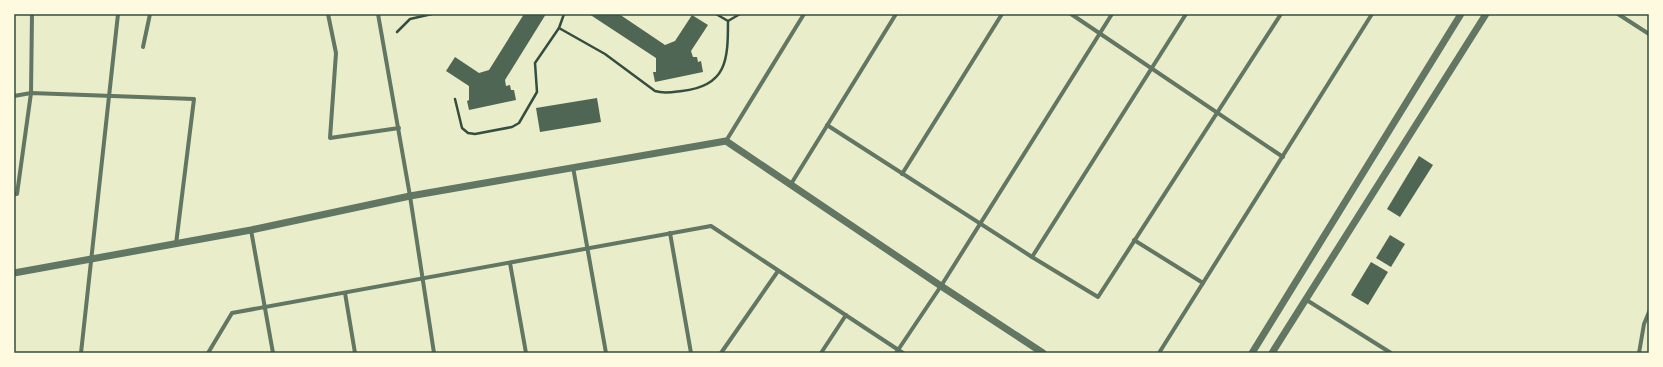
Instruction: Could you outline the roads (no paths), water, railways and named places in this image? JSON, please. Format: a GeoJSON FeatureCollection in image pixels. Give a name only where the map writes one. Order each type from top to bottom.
{"type":"FeatureCollection","features":[{"type":"Feature","properties":{"kind":"street"},"geometry":{"type":"LineString","coordinates":[[14,194],[17,194],[31,93],[32,14]]}},
{"type":"Feature","properties":{"kind":"street"},"geometry":{"type":"LineString","coordinates":[[81,353],[90,259],[118,14]]}},
{"type":"Feature","properties":{"kind":"street"},"geometry":{"type":"LineString","coordinates":[[143,47],[150,14]]}},
{"type":"Feature","properties":{"kind":"street"},"geometry":{"type":"LineString","coordinates":[[328,14],[336,53],[330,138],[399,128]]}},
{"type":"Feature","properties":{"kind":"street"},"geometry":{"type":"LineString","coordinates":[[378,14],[399,128],[421,279],[434,353]]}},
{"type":"Feature","properties":{"kind":"street"},"geometry":{"type":"LineString","coordinates":[[726,141],[804,14]]}},
{"type":"Feature","properties":{"kind":"street"},"geometry":{"type":"LineString","coordinates":[[791,184],[826,125],[896,14]]}},
{"type":"Feature","properties":{"kind":"street"},"geometry":{"type":"LineString","coordinates":[[902,174],[1002,14]]}},
{"type":"Feature","properties":{"kind":"street"},"geometry":{"type":"LineString","coordinates":[[1071,14],[1282,157]]}},
{"type":"Feature","properties":{"kind":"street"},"geometry":{"type":"LineString","coordinates":[[897,351],[980,224],[1112,14]]}},
{"type":"Feature","properties":{"kind":"street"},"geometry":{"type":"LineString","coordinates":[[1032,257],[1186,14]]}},
{"type":"Feature","properties":{"kind":"street"},"geometry":{"type":"LineString","coordinates":[[826,125],[1032,257],[1098,297],[1280,14]]}},
{"type":"Feature","properties":{"kind":"street"},"geometry":{"type":"LineString","coordinates":[[1159,353],[1372,14]]}},
{"type":"Feature","properties":{"kind":"street"},"geometry":{"type":"LineString","coordinates":[[1252,353],[1462,14]]}},
{"type":"Feature","properties":{"kind":"street"},"geometry":{"type":"LineString","coordinates":[[1272,353],[1486,14]]}},
{"type":"Feature","properties":{"kind":"street"},"geometry":{"type":"LineString","coordinates":[[1618,14],[1649,34]]}},
{"type":"Feature","properties":{"kind":"street"},"geometry":{"type":"LineString","coordinates":[[14,96],[31,93],[194,99],[176,244]]}},
{"type":"Feature","properties":{"kind":"street"},"geometry":{"type":"LineString","coordinates":[[14,273],[251,230],[410,196],[726,141],[940,286],[1043,353]]}},
{"type":"Feature","properties":{"kind":"street"},"geometry":{"type":"LineString","coordinates":[[572,167],[606,353]]}},
{"type":"Feature","properties":{"kind":"street"},"geometry":{"type":"LineString","coordinates":[[208,353],[232,313],[711,226],[846,315],[897,351],[903,353]]}},
{"type":"Feature","properties":{"kind":"street"},"geometry":{"type":"LineString","coordinates":[[251,230],[273,353]]}},
{"type":"Feature","properties":{"kind":"street"},"geometry":{"type":"LineString","coordinates":[[670,233],[691,353]]}},
{"type":"Feature","properties":{"kind":"street"},"geometry":{"type":"LineString","coordinates":[[1134,240],[1203,283]]}},
{"type":"Feature","properties":{"kind":"street"},"geometry":{"type":"LineString","coordinates":[[510,263],[526,353]]}},
{"type":"Feature","properties":{"kind":"street"},"geometry":{"type":"LineString","coordinates":[[721,353],[778,271]]}},
{"type":"Feature","properties":{"kind":"street"},"geometry":{"type":"LineString","coordinates":[[345,293],[355,353]]}},
{"type":"Feature","properties":{"kind":"street"},"geometry":{"type":"LineString","coordinates":[[1305,299],[1391,353]]}},
{"type":"Feature","properties":{"kind":"street"},"geometry":{"type":"LineString","coordinates":[[1640,353],[1644,324],[1649,312]]}},
{"type":"Feature","properties":{"kind":"street"},"geometry":{"type":"LineString","coordinates":[[821,353],[846,315]]}}]}
